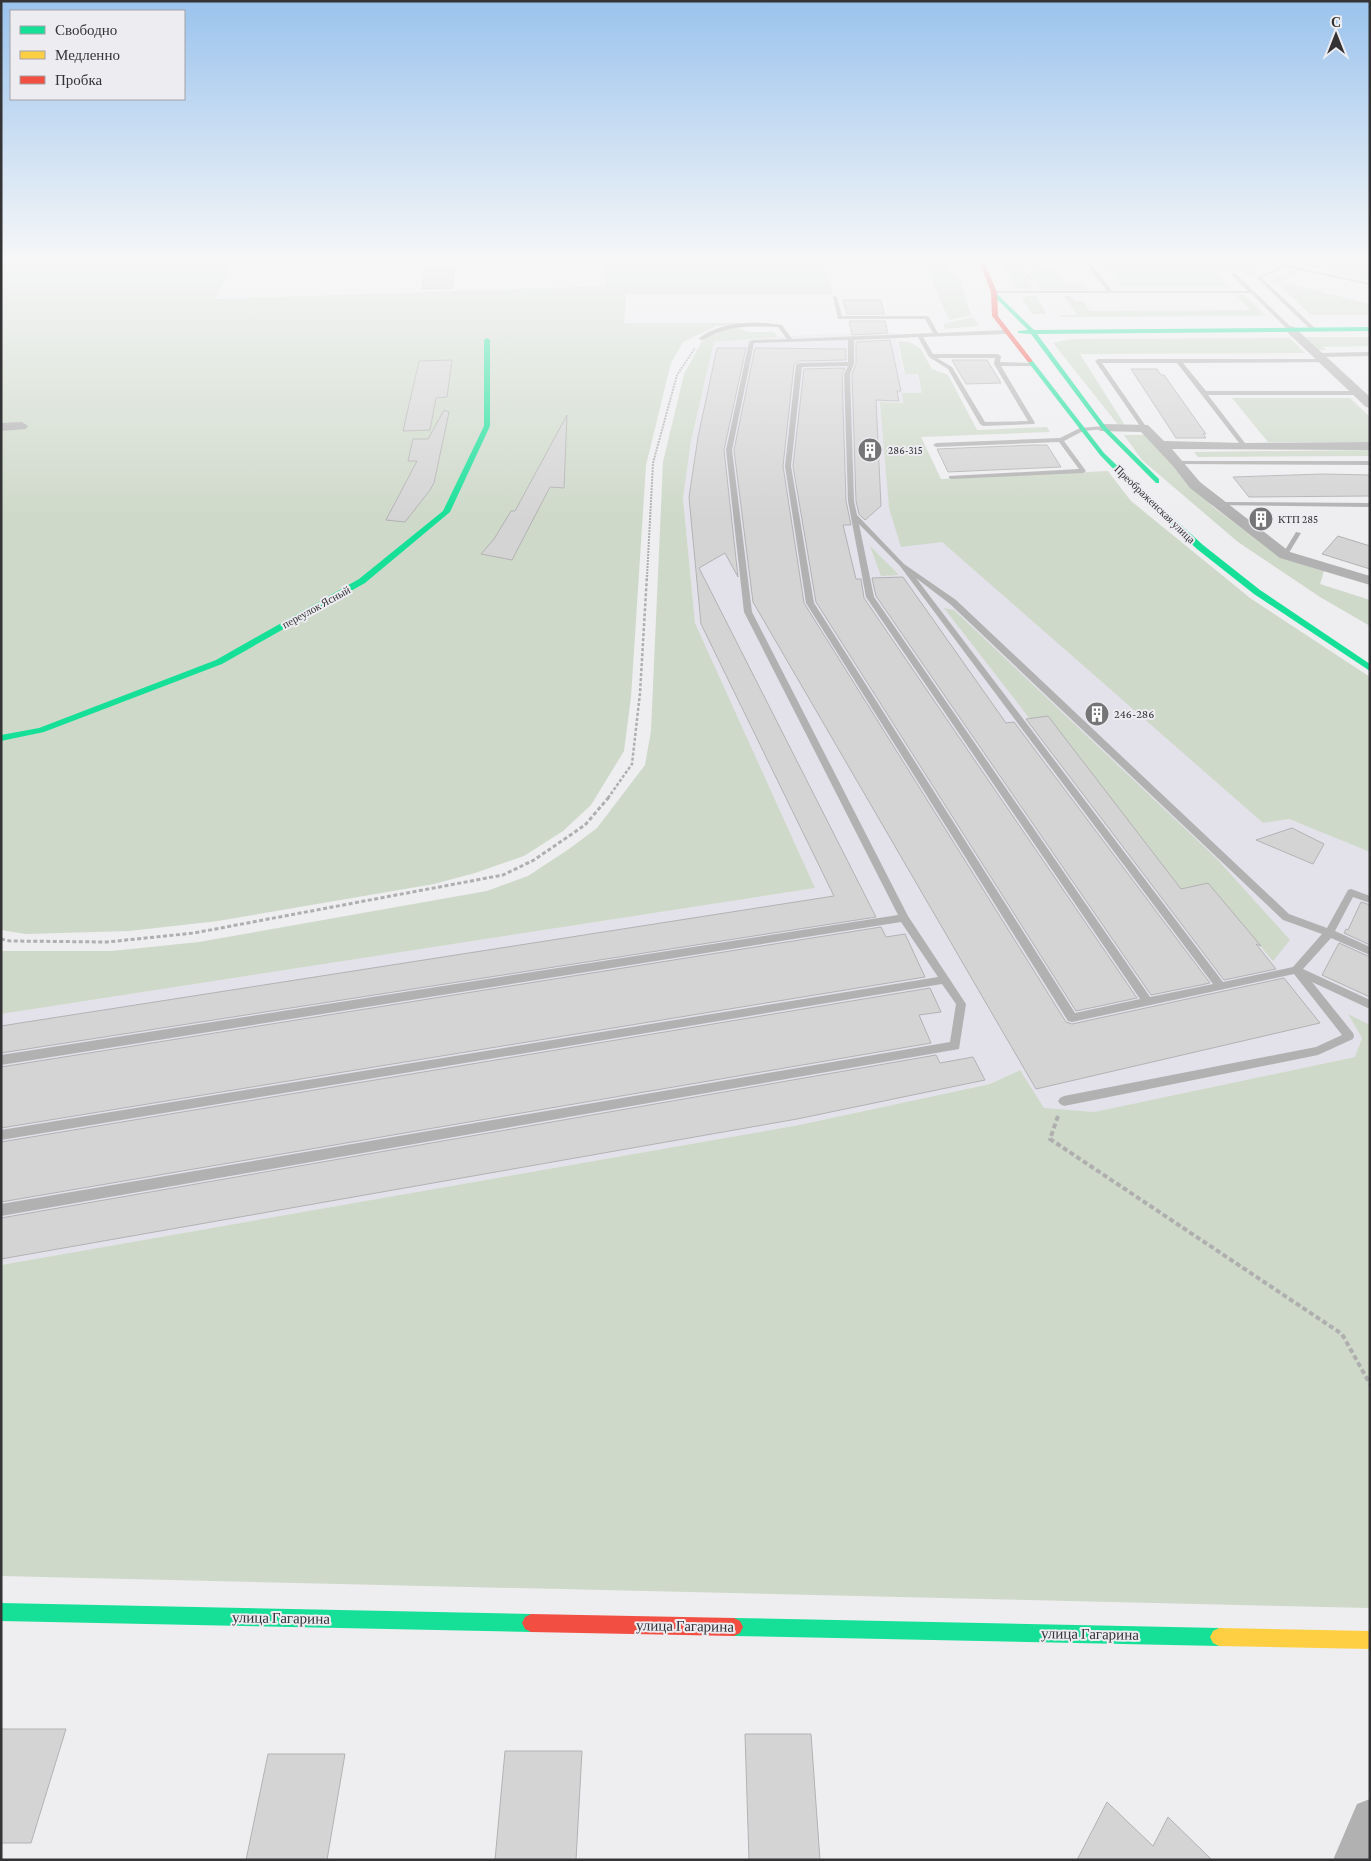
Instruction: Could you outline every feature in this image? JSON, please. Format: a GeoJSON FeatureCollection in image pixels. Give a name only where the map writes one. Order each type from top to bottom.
{"type":"FeatureCollection","features":[{"type":"Feature","properties":{"kind":"main road","name":"переулок Ясный"},"geometry":{"type":"LineString","coordinates":[[1,738],[41,730],[219,662],[362,581],[446,512],[487,426],[487,346]]}},
{"type":"Feature","properties":{"kind":"main road","name":"Преображенская улица"},"geometry":{"type":"LineString","coordinates":[[1017,346],[1102,454],[1200,547],[1257,592],[1370,668]]}},
{"type":"Feature","properties":{"kind":"main road","name":"Преображенская улица"},"geometry":{"type":"LineString","coordinates":[[1042,346],[1104,428],[1166,490]]}},
{"type":"Feature","properties":{"kind":"main road","name":"улица Гагарина"},"geometry":{"type":"LineString","coordinates":[[1,1612],[1370,1640]]}},
{"type":"Feature","properties":{"kind":"street"},"geometry":{"type":"LineString","coordinates":[[1308,346],[1370,404]]}},
{"type":"Feature","properties":{"kind":"street"},"geometry":{"type":"LineString","coordinates":[[1,427],[22,426]]}},
{"type":"Feature","properties":{"kind":"street"},"geometry":{"type":"LineString","coordinates":[[1104,428],[1144,428],[1178,463],[1195,485],[1285,554],[1370,581]]}},
{"type":"Feature","properties":{"kind":"street"},"geometry":{"type":"LineString","coordinates":[[1160,445],[1245,447],[1370,446]]}},
{"type":"Feature","properties":{"kind":"street"},"geometry":{"type":"LineString","coordinates":[[1352,1860],[1370,1817]]}},
{"type":"Feature","properties":{"kind":"lane"},"geometry":{"type":"LineString","coordinates":[[1,1210],[955,1046],[961,1004],[904,918],[748,612],[729,450],[751,346]]}},
{"type":"Feature","properties":{"kind":"lane"},"geometry":{"type":"LineString","coordinates":[[850,346],[851,364],[847,374],[851,502],[856,517],[870,597],[1148,1002]]}},
{"type":"Feature","properties":{"kind":"lane"},"geometry":{"type":"LineString","coordinates":[[925,346],[931,356],[950,368],[983,424],[1032,423],[997,364],[998,356],[931,356]]}},
{"type":"Feature","properties":{"kind":"lane"},"geometry":{"type":"LineString","coordinates":[[1144,428],[1098,361],[1322,358],[1370,354]]}},
{"type":"Feature","properties":{"kind":"lane"},"geometry":{"type":"LineString","coordinates":[[1179,361],[1245,447]]}},
{"type":"Feature","properties":{"kind":"lane"},"geometry":{"type":"LineString","coordinates":[[851,364],[799,365],[788,466],[810,602],[1072,1018],[1296,970],[1370,1004]]}},
{"type":"Feature","properties":{"kind":"lane"},"geometry":{"type":"LineString","coordinates":[[997,364],[1031,364]]}},
{"type":"Feature","properties":{"kind":"lane"},"geometry":{"type":"LineString","coordinates":[[1204,393],[1358,393]]}},
{"type":"Feature","properties":{"kind":"lane"},"geometry":{"type":"LineString","coordinates":[[936,445],[1061,440],[1082,429],[1104,428]]}},
{"type":"Feature","properties":{"kind":"lane"},"geometry":{"type":"LineString","coordinates":[[951,477],[1083,471],[1061,440]]}},
{"type":"Feature","properties":{"kind":"lane"},"geometry":{"type":"LineString","coordinates":[[1178,463],[1370,463]]}},
{"type":"Feature","properties":{"kind":"lane"},"geometry":{"type":"LineString","coordinates":[[1218,504],[1370,506]]}},
{"type":"Feature","properties":{"kind":"lane"},"geometry":{"type":"LineString","coordinates":[[856,517],[902,565],[1221,986]]}},
{"type":"Feature","properties":{"kind":"lane"},"geometry":{"type":"LineString","coordinates":[[1285,554],[1298,533]]}},
{"type":"Feature","properties":{"kind":"lane"},"geometry":{"type":"LineString","coordinates":[[902,565],[953,602],[1286,917],[1329,932],[1370,951]]}},
{"type":"Feature","properties":{"kind":"lane"},"geometry":{"type":"LineString","coordinates":[[1296,970],[1329,932],[1351,892],[1370,900]]}},
{"type":"Feature","properties":{"kind":"lane"},"geometry":{"type":"LineString","coordinates":[[1,1060],[904,918]]}},
{"type":"Feature","properties":{"kind":"lane"},"geometry":{"type":"LineString","coordinates":[[1064,1101],[1318,1051],[1349,1036],[1296,970]]}},
{"type":"Feature","properties":{"kind":"lane"},"geometry":{"type":"LineString","coordinates":[[1,1136],[945,980]]}},
{"type":"Feature","properties":{"kind":"path"},"geometry":{"type":"LineString","coordinates":[[1,939],[10,941],[107,942],[194,933],[467,883],[504,875],[534,860],[585,825],[614,791],[632,764],[640,694],[653,463],[677,375],[696,346]]}},
{"type":"Feature","properties":{"kind":"path"},"geometry":{"type":"LineString","coordinates":[[1064,1101],[1050,1139],[1342,1334],[1370,1384]]}},
{"type":"Feature","properties":{"kind":"shaded area"},"geometry":{"type":"Polygon","coordinates":[[[713,346],[898,346],[904,374],[917,374],[922,393],[903,403],[880,402],[942,542],[1263,823],[1289,819],[1370,852],[1370,1025],[1349,1015],[1362,1038],[1355,1057],[1094,1112],[1044,1109],[1019,1070],[990,1084],[799,1125],[1,1265],[1,1014],[815,888],[695,623],[683,498],[691,441],[713,346]]]}},
{"type":"Feature","properties":{"kind":"green space"},"geometry":{"type":"Polygon","coordinates":[[[1,346],[681,346],[671,363],[646,465],[631,697],[624,751],[591,805],[563,831],[524,856],[475,873],[434,884],[218,921],[129,931],[26,934],[1,930],[1,346]]]}},
{"type":"Feature","properties":{"kind":"green space"},"geometry":{"type":"Polygon","coordinates":[[[699,346],[713,346],[691,441],[683,498],[695,623],[815,888],[1,1014],[1,951],[112,951],[199,942],[487,891],[528,876],[597,828],[645,765],[651,731],[663,462],[684,374],[699,346]]]}},
{"type":"Feature","properties":{"kind":"green space"},"geometry":{"type":"Polygon","coordinates":[[[899,346],[916,346],[920,348],[932,369],[948,375],[977,430],[1047,427],[1050,432],[921,437],[941,479],[1108,471],[1131,501],[1250,598],[1370,677],[1370,852],[1289,819],[1263,823],[942,542],[901,547],[889,508],[880,402],[903,403],[902,393],[922,393],[918,374],[905,374],[899,346]]]}},
{"type":"Feature","properties":{"kind":"green space"},"geometry":{"type":"Polygon","coordinates":[[[1055,346],[1298,346],[1305,353],[1080,354],[1126,427],[1119,426],[1055,346]]]}},
{"type":"Feature","properties":{"kind":"green space"},"geometry":{"type":"Polygon","coordinates":[[[1311,346],[1370,346],[1323,347],[1326,350],[1315,350],[1311,346]]]}},
{"type":"Feature","properties":{"kind":"green space"},"geometry":{"type":"Polygon","coordinates":[[[1232,398],[1350,398],[1370,417],[1370,442],[1268,442],[1232,398]]]}},
{"type":"Feature","properties":{"kind":"green space"},"geometry":{"type":"Polygon","coordinates":[[[1124,435],[1145,435],[1213,507],[1282,558],[1324,571],[1320,584],[1370,600],[1370,626],[1320,597],[1238,542],[1142,460],[1124,435]]]}},
{"type":"Feature","properties":{"kind":"green space"},"geometry":{"type":"Polygon","coordinates":[[[1370,450],[1370,456],[1198,457],[1194,452],[1370,450]]]}},
{"type":"Feature","properties":{"kind":"green space"},"geometry":{"type":"Polygon","coordinates":[[[870,546],[899,575],[881,576],[870,546]]]}},
{"type":"Feature","properties":{"kind":"green space"},"geometry":{"type":"Polygon","coordinates":[[[944,608],[954,610],[1216,858],[1290,940],[1273,961],[1208,884],[1181,889],[1048,716],[1030,719],[944,608]]]}},
{"type":"Feature","properties":{"kind":"green space"},"geometry":{"type":"Polygon","coordinates":[[[1348,1014],[1370,1025],[1370,1608],[1,1576],[1,1265],[799,1125],[990,1084],[1020,1070],[1044,1108],[1094,1112],[1355,1057],[1362,1038],[1348,1014]]]}},
{"type":"Feature","properties":{"kind":"building"},"geometry":{"type":"Polygon","coordinates":[[[856,346],[891,346],[901,391],[897,391],[899,401],[876,400],[881,506],[865,520],[859,514],[856,501],[852,374],[856,364],[856,346]]]}},
{"type":"Feature","properties":{"kind":"building"},"geometry":{"type":"Polygon","coordinates":[[[717,348],[746,348],[724,450],[738,577],[725,553],[699,568],[876,917],[1,1053],[1,1026],[834,896],[701,624],[689,497],[698,437],[717,348]]]}},
{"type":"Feature","properties":{"kind":"building"},"geometry":{"type":"Polygon","coordinates":[[[755,348],[846,349],[846,360],[799,361],[794,365],[783,466],[804,603],[1066,1022],[1072,1024],[1284,978],[1320,1023],[1036,1089],[753,602],[734,450],[755,348]]]}},
{"type":"Feature","properties":{"kind":"building"},"geometry":{"type":"Polygon","coordinates":[[[452,360],[447,397],[436,398],[430,430],[403,431],[419,361],[452,360]]]}},
{"type":"Feature","properties":{"kind":"building"},"geometry":{"type":"Polygon","coordinates":[[[952,360],[987,360],[1001,383],[966,384],[952,360]]]}},
{"type":"Feature","properties":{"kind":"building"},"geometry":{"type":"Polygon","coordinates":[[[845,368],[842,374],[846,501],[851,525],[843,525],[856,579],[861,579],[864,598],[1137,998],[1076,1011],[816,602],[793,466],[804,369],[845,368]]]}},
{"type":"Feature","properties":{"kind":"building"},"geometry":{"type":"Polygon","coordinates":[[[1131,369],[1157,369],[1161,375],[1164,375],[1206,434],[1203,434],[1206,438],[1176,438],[1131,369]]]}},
{"type":"Feature","properties":{"kind":"building"},"geometry":{"type":"Polygon","coordinates":[[[444,410],[449,412],[434,483],[405,522],[386,520],[417,461],[408,461],[413,439],[428,439],[444,410]]]}},
{"type":"Feature","properties":{"kind":"building"},"geometry":{"type":"Polygon","coordinates":[[[567,415],[564,488],[550,487],[512,560],[481,554],[494,539],[511,511],[515,511],[567,415]]]}},
{"type":"Feature","properties":{"kind":"building"},"geometry":{"type":"Polygon","coordinates":[[[1047,445],[1061,467],[948,472],[937,449],[1047,445]]]}},
{"type":"Feature","properties":{"kind":"building"},"geometry":{"type":"Polygon","coordinates":[[[1322,474],[1370,475],[1370,496],[1249,497],[1233,477],[1322,474]]]}},
{"type":"Feature","properties":{"kind":"building"},"geometry":{"type":"Polygon","coordinates":[[[1338,536],[1370,546],[1370,569],[1322,554],[1338,536]]]}},
{"type":"Feature","properties":{"kind":"building"},"geometry":{"type":"Polygon","coordinates":[[[903,577],[1006,723],[1014,722],[1210,983],[1151,995],[876,596],[872,578],[903,577]]]}},
{"type":"Feature","properties":{"kind":"building"},"geometry":{"type":"Polygon","coordinates":[[[1048,716],[1181,889],[1208,883],[1261,946],[1256,944],[1276,969],[1224,980],[1026,719],[1048,716]]]}},
{"type":"Feature","properties":{"kind":"building"},"geometry":{"type":"Polygon","coordinates":[[[1292,828],[1324,844],[1313,864],[1256,840],[1292,828]]]}},
{"type":"Feature","properties":{"kind":"building"},"geometry":{"type":"Polygon","coordinates":[[[1361,902],[1370,905],[1370,945],[1344,933],[1346,929],[1348,930],[1361,902]]]}},
{"type":"Feature","properties":{"kind":"building"},"geometry":{"type":"Polygon","coordinates":[[[881,927],[886,937],[905,934],[925,977],[1,1128],[1,1067],[881,927]]]}},
{"type":"Feature","properties":{"kind":"building"},"geometry":{"type":"Polygon","coordinates":[[[1339,943],[1370,957],[1370,997],[1322,975],[1339,943]]]}},
{"type":"Feature","properties":{"kind":"building"},"geometry":{"type":"Polygon","coordinates":[[[930,988],[941,1012],[919,1015],[931,1043],[1,1202],[1,1142],[930,988]]]}},
{"type":"Feature","properties":{"kind":"building"},"geometry":{"type":"Polygon","coordinates":[[[936,1055],[940,1063],[973,1057],[985,1080],[797,1119],[1,1259],[1,1218],[936,1055]]]}},
{"type":"Feature","properties":{"kind":"building"},"geometry":{"type":"Polygon","coordinates":[[[1,1729],[66,1729],[31,1843],[1,1843],[1,1729]]]}},
{"type":"Feature","properties":{"kind":"building"},"geometry":{"type":"Polygon","coordinates":[[[745,1734],[811,1734],[820,1860],[749,1860],[745,1734]]]}},
{"type":"Feature","properties":{"kind":"building"},"geometry":{"type":"Polygon","coordinates":[[[505,1751],[582,1751],[576,1860],[495,1860],[505,1751]]]}},
{"type":"Feature","properties":{"kind":"building"},"geometry":{"type":"Polygon","coordinates":[[[268,1754],[345,1754],[327,1860],[246,1860],[268,1754]]]}},
{"type":"Feature","properties":{"kind":"building"},"geometry":{"type":"Polygon","coordinates":[[[1107,1802],[1153,1846],[1168,1817],[1212,1860],[1077,1860],[1107,1802]]]}},
{"type":"Feature","properties":{"kind":"traffic: fast"},"geometry":{"type":"LineString","coordinates":[[1,738],[41,730],[219,662],[362,581],[446,512],[487,426],[487,346]]}},
{"type":"Feature","properties":{"kind":"traffic: fast"},"geometry":{"type":"LineString","coordinates":[[1043,346],[1104,428],[1156,481]]}},
{"type":"Feature","properties":{"kind":"traffic: fast"},"geometry":{"type":"LineString","coordinates":[[1030,361],[1102,454],[1143,495],[1200,547],[1257,592],[1370,668]]}},
{"type":"Feature","properties":{"kind":"traffic: fast"},"geometry":{"type":"LineString","coordinates":[[1,1612],[531,1623]]}},
{"type":"Feature","properties":{"kind":"traffic: fast"},"geometry":{"type":"LineString","coordinates":[[734,1627],[1219,1637]]}},
{"type":"Feature","properties":{"kind":"traffic: slow"},"geometry":{"type":"LineString","coordinates":[[1219,1637],[1370,1640]]}},
{"type":"Feature","properties":{"kind":"traffic: jam"},"geometry":{"type":"LineString","coordinates":[[1018,346],[1030,361]]}},
{"type":"Feature","properties":{"kind":"traffic: jam"},"geometry":{"type":"LineString","coordinates":[[531,1623],[734,1627]]}},
{"type":"Feature","properties":{"kind":"place","name":"286-315"},"geometry":{"type":"Point","coordinates":[870,450]}},
{"type":"Feature","properties":{"kind":"place","name":"КТП 285"},"geometry":{"type":"Point","coordinates":[1261,519]}},
{"type":"Feature","properties":{"kind":"place","name":"246-286"},"geometry":{"type":"Point","coordinates":[1097,714]}}]}
